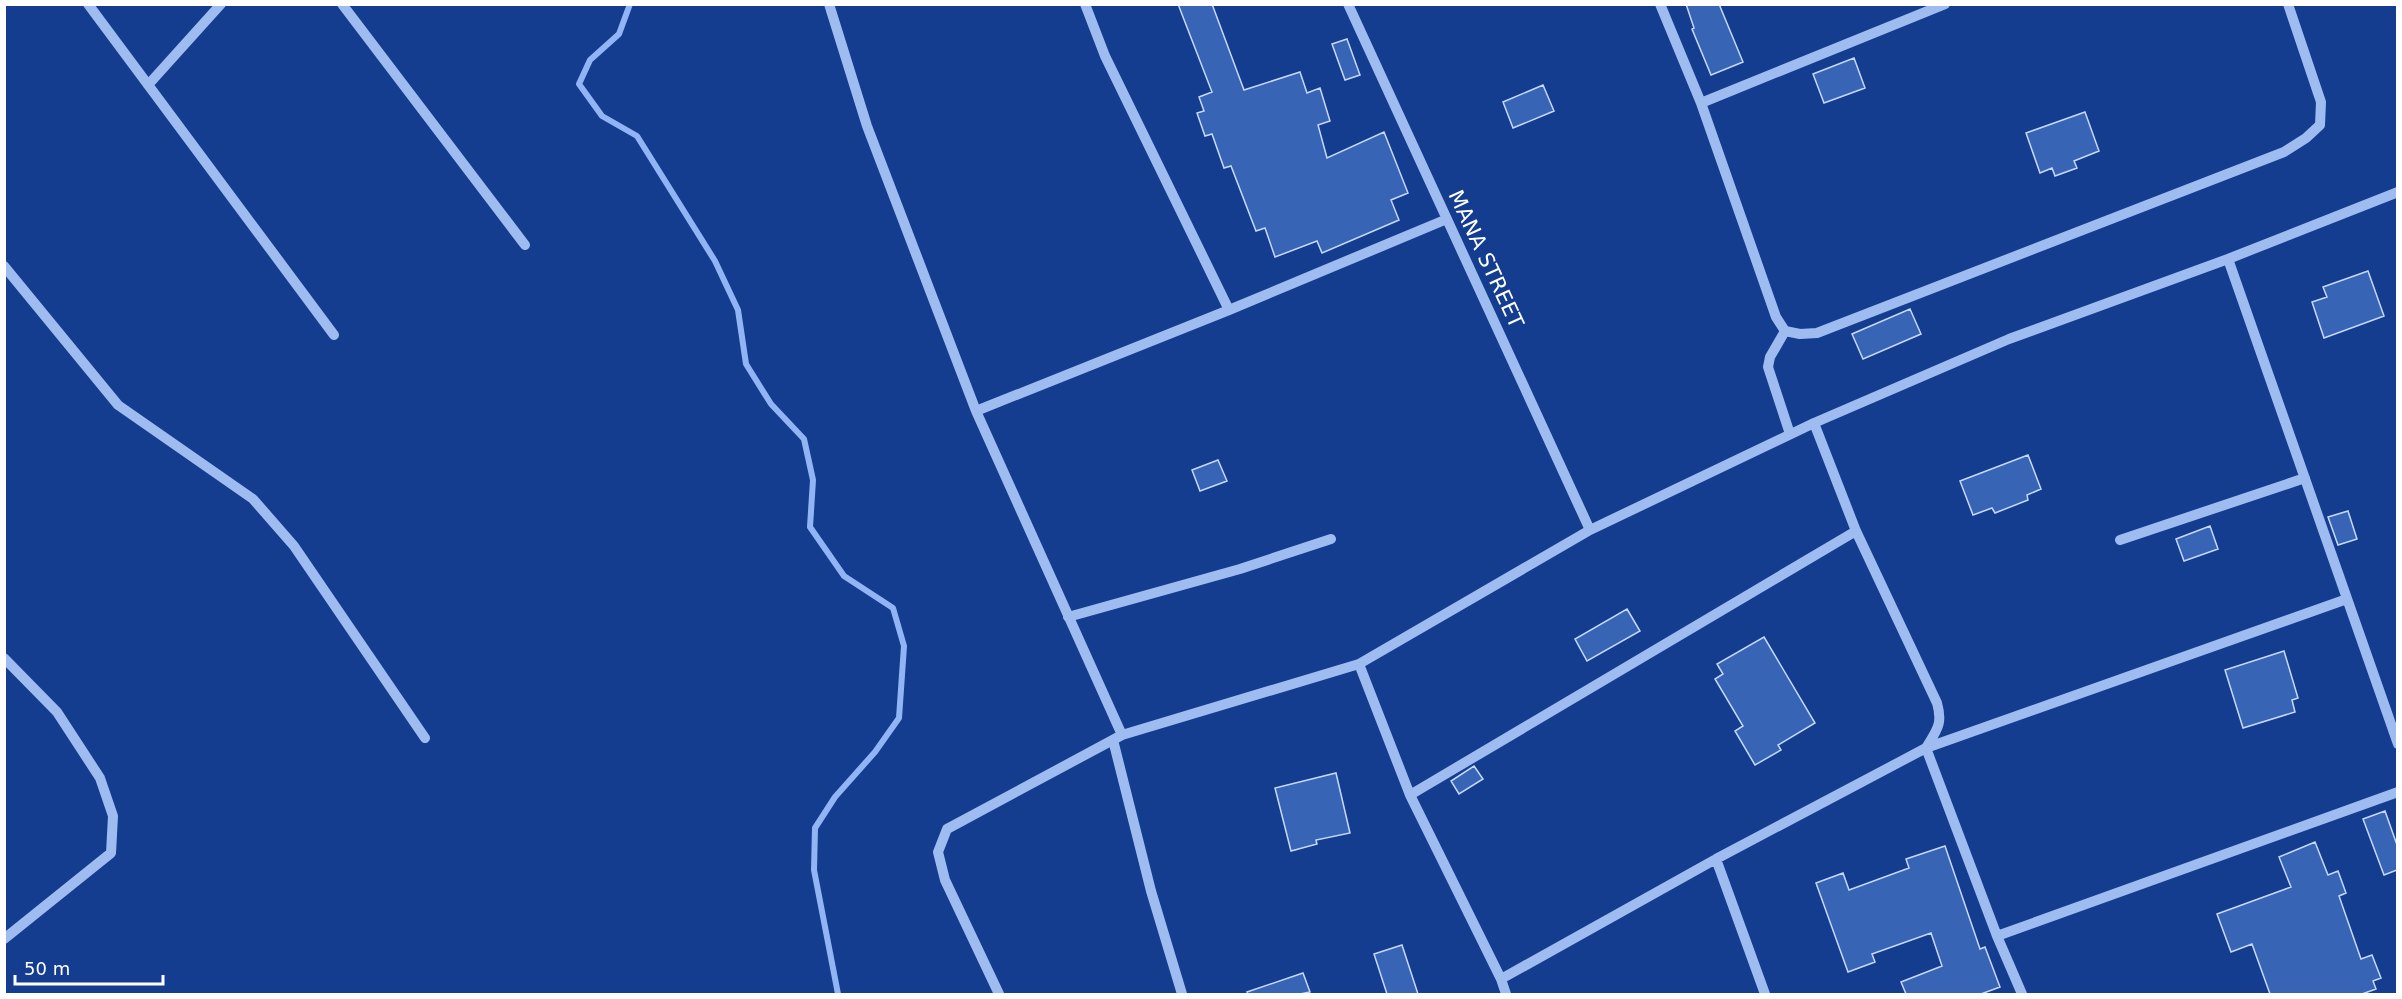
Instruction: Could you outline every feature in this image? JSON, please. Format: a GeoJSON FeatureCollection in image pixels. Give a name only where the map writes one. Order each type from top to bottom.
{"type":"FeatureCollection","features":[{"type":"Feature","properties":{"kind":"street"},"geometry":{"type":"LineString","coordinates":[[88,4],[334,335]]}},
{"type":"Feature","properties":{"kind":"street"},"geometry":{"type":"LineString","coordinates":[[148,85],[220,4]]}},
{"type":"Feature","properties":{"kind":"street"},"geometry":{"type":"LineString","coordinates":[[342,4],[525,245]]}},
{"type":"Feature","properties":{"kind":"street"},"geometry":{"type":"LineString","coordinates":[[829,4],[867,126],[976,411],[1019,503],[1118,738],[1151,891],[1182,994]]}},
{"type":"Feature","properties":{"kind":"street"},"geometry":{"type":"LineString","coordinates":[[1085,4],[1105,56],[1229,310]]}},
{"type":"Feature","properties":{"kind":"street","name":"MANA STREET"},"geometry":{"type":"LineString","coordinates":[[1348,4],[1590,530]]}},
{"type":"Feature","properties":{"kind":"street"},"geometry":{"type":"LineString","coordinates":[[1660,4],[1701,103],[1776,317],[1785,331],[1800,334],[1817,333],[2284,152],[2306,138],[2320,124],[2321,102],[2288,4]]}},
{"type":"Feature","properties":{"kind":"street"},"geometry":{"type":"LineString","coordinates":[[1701,103],[1945,4]]}},
{"type":"Feature","properties":{"kind":"street"},"geometry":{"type":"LineString","coordinates":[[999,994],[945,880],[938,852],[947,830],[1118,738],[1359,664],[1590,530],[1814,423],[2009,339],[2228,259],[2397,192]]}},
{"type":"Feature","properties":{"kind":"street"},"geometry":{"type":"LineString","coordinates":[[976,411],[1229,310],[1447,219]]}},
{"type":"Feature","properties":{"kind":"street"},"geometry":{"type":"LineString","coordinates":[[2228,259],[2397,744]]}},
{"type":"Feature","properties":{"kind":"street"},"geometry":{"type":"LineString","coordinates":[[4,266],[118,405],[253,500],[294,546],[425,738]]}},
{"type":"Feature","properties":{"kind":"street"},"geometry":{"type":"LineString","coordinates":[[1785,331],[1770,357],[1768,367],[1790,434]]}},
{"type":"Feature","properties":{"kind":"street"},"geometry":{"type":"LineString","coordinates":[[1814,423],[1856,531],[1937,703],[1941,718],[1937,731],[1926,748]]}},
{"type":"Feature","properties":{"kind":"street"},"geometry":{"type":"LineString","coordinates":[[2120,540],[2305,478]]}},
{"type":"Feature","properties":{"kind":"street"},"geometry":{"type":"LineString","coordinates":[[1410,795],[1856,531]]}},
{"type":"Feature","properties":{"kind":"street"},"geometry":{"type":"LineString","coordinates":[[1068,617],[1240,569],[1331,539]]}},
{"type":"Feature","properties":{"kind":"street"},"geometry":{"type":"LineString","coordinates":[[1501,980],[1716,859],[1926,748],[2347,599]]}},
{"type":"Feature","properties":{"kind":"street"},"geometry":{"type":"LineString","coordinates":[[4,658],[57,712],[100,778],[113,816],[111,853],[4,939]]}},
{"type":"Feature","properties":{"kind":"street"},"geometry":{"type":"LineString","coordinates":[[1359,664],[1410,795],[1506,994]]}},
{"type":"Feature","properties":{"kind":"street"},"geometry":{"type":"LineString","coordinates":[[1926,748],[1996,936],[2022,994]]}},
{"type":"Feature","properties":{"kind":"street"},"geometry":{"type":"LineString","coordinates":[[1996,936],[2397,792]]}},
{"type":"Feature","properties":{"kind":"street"},"geometry":{"type":"LineString","coordinates":[[1716,859],[1765,994]]}},
{"type":"Feature","properties":{"kind":"building"},"geometry":{"type":"Polygon","coordinates":[[[1178,4],[1212,4],[1244,90],[1300,72],[1307,93],[1320,88],[1330,121],[1318,125],[1327,158],[1384,132],[1408,193],[1391,200],[1399,220],[1322,253],[1317,241],[1275,257],[1265,228],[1256,231],[1231,166],[1224,168],[1212,134],[1205,136],[1197,113],[1204,111],[1199,97],[1212,92],[1178,4]]]}},
{"type":"Feature","properties":{"kind":"building"},"geometry":{"type":"Polygon","coordinates":[[[1686,4],[1719,4],[1743,62],[1711,75],[1692,29],[1694,28],[1686,4]]]}},
{"type":"Feature","properties":{"kind":"building"},"geometry":{"type":"Polygon","coordinates":[[[1347,39],[1360,75],[1345,80],[1332,44],[1347,39]]]}},
{"type":"Feature","properties":{"kind":"building"},"geometry":{"type":"Polygon","coordinates":[[[1854,58],[1865,88],[1824,103],[1813,74],[1854,58]]]}},
{"type":"Feature","properties":{"kind":"building"},"geometry":{"type":"Polygon","coordinates":[[[1543,85],[1554,111],[1513,128],[1503,102],[1543,85]]]}},
{"type":"Feature","properties":{"kind":"building"},"geometry":{"type":"Polygon","coordinates":[[[2085,112],[2099,151],[2074,161],[2077,168],[2055,176],[2052,168],[2040,173],[2026,133],[2085,112]]]}},
{"type":"Feature","properties":{"kind":"building"},"geometry":{"type":"Polygon","coordinates":[[[2368,271],[2384,316],[2324,338],[2312,302],[2327,297],[2323,287],[2368,271]]]}},
{"type":"Feature","properties":{"kind":"building"},"geometry":{"type":"Polygon","coordinates":[[[1910,309],[1921,334],[1863,359],[1852,334],[1910,309]]]}},
{"type":"Feature","properties":{"kind":"building"},"geometry":{"type":"Polygon","coordinates":[[[2028,455],[2041,489],[2027,495],[2028,500],[1995,513],[1992,508],[1973,515],[1960,481],[2028,455]]]}},
{"type":"Feature","properties":{"kind":"building"},"geometry":{"type":"Polygon","coordinates":[[[1218,460],[1227,481],[1200,491],[1192,470],[1218,460]]]}},
{"type":"Feature","properties":{"kind":"building"},"geometry":{"type":"Polygon","coordinates":[[[2348,511],[2357,539],[2338,545],[2328,517],[2348,511]]]}},
{"type":"Feature","properties":{"kind":"building"},"geometry":{"type":"Polygon","coordinates":[[[2210,526],[2218,549],[2184,561],[2176,539],[2210,526]]]}},
{"type":"Feature","properties":{"kind":"building"},"geometry":{"type":"Polygon","coordinates":[[[1627,609],[1640,631],[1587,661],[1575,639],[1627,609]]]}},
{"type":"Feature","properties":{"kind":"building"},"geometry":{"type":"Polygon","coordinates":[[[1764,637],[1815,723],[1778,745],[1781,750],[1755,765],[1735,731],[1743,726],[1715,679],[1723,674],[1717,664],[1764,637]]]}},
{"type":"Feature","properties":{"kind":"building"},"geometry":{"type":"Polygon","coordinates":[[[2284,651],[2298,698],[2292,700],[2295,712],[2243,728],[2225,670],[2284,651]]]}},
{"type":"Feature","properties":{"kind":"building"},"geometry":{"type":"Polygon","coordinates":[[[1474,766],[1483,779],[1459,794],[1451,781],[1474,766]]]}},
{"type":"Feature","properties":{"kind":"building"},"geometry":{"type":"Polygon","coordinates":[[[1336,773],[1350,833],[1316,840],[1317,844],[1291,851],[1275,788],[1336,773]]]}},
{"type":"Feature","properties":{"kind":"building"},"geometry":{"type":"Polygon","coordinates":[[[2385,811],[2397,845],[2397,870],[2384,875],[2363,819],[2385,811]]]}},
{"type":"Feature","properties":{"kind":"building"},"geometry":{"type":"Polygon","coordinates":[[[2315,842],[2328,875],[2338,871],[2346,893],[2339,896],[2361,959],[2372,955],[2381,978],[2373,981],[2376,989],[2362,994],[2270,994],[2252,944],[2231,952],[2217,914],[2291,887],[2279,857],[2315,842]]]}},
{"type":"Feature","properties":{"kind":"building"},"geometry":{"type":"Polygon","coordinates":[[[1945,846],[1980,949],[1985,947],[2000,987],[1981,994],[1906,994],[1901,982],[1942,966],[1931,933],[1872,954],[1875,962],[1848,972],[1816,883],[1843,873],[1849,890],[1909,868],[1906,859],[1945,846]]]}},
{"type":"Feature","properties":{"kind":"building"},"geometry":{"type":"Polygon","coordinates":[[[1402,945],[1418,994],[1387,994],[1374,954],[1402,945]]]}},
{"type":"Feature","properties":{"kind":"building"},"geometry":{"type":"Polygon","coordinates":[[[1303,973],[1310,992],[1248,994],[1247,992],[1303,973]]]}},
{"type":"Feature","properties":{"kind":"waterway"},"geometry":{"type":"LineString","coordinates":[[630,4],[619,34],[590,60],[579,84],[602,116],[637,136],[715,261],[738,310],[746,364],[771,404],[804,439],[813,480],[810,527],[844,576],[893,608],[904,646],[899,718],[875,752],[835,797],[815,828],[814,870],[838,994]]}}]}
